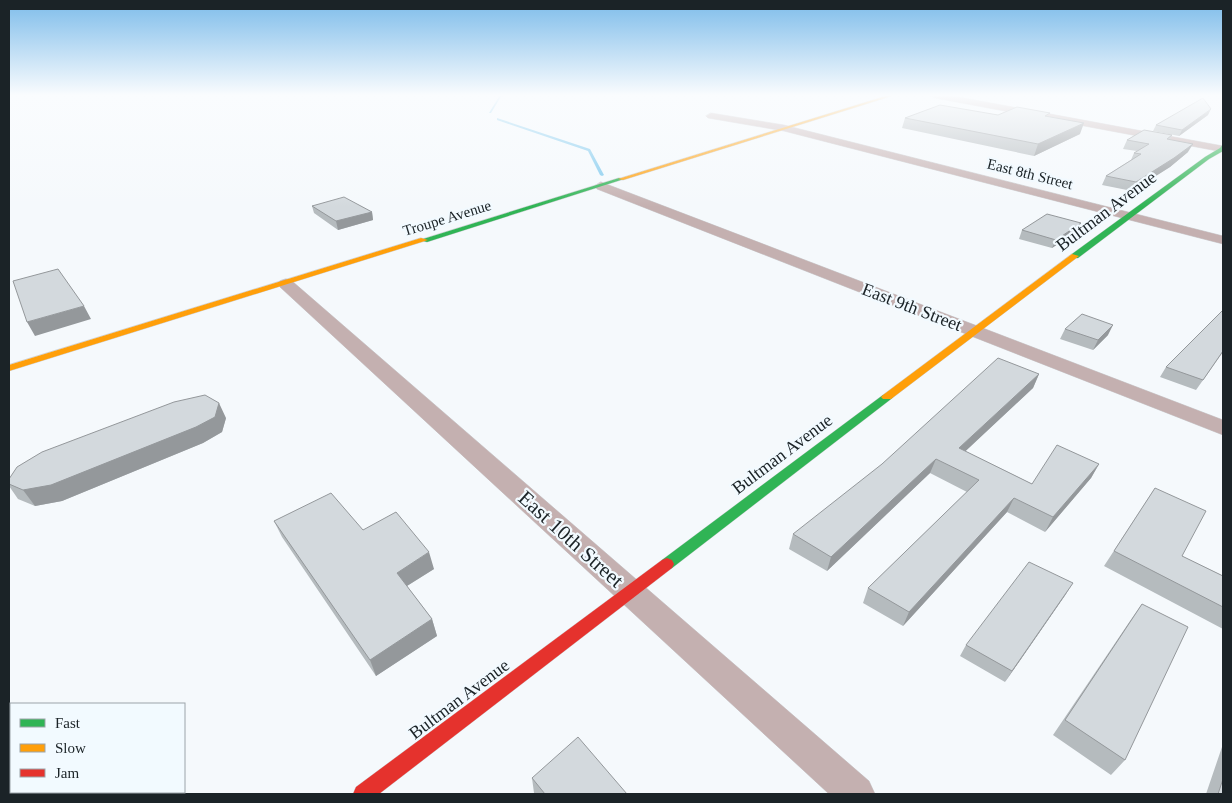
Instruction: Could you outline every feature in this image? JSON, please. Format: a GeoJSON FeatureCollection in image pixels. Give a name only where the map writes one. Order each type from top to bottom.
{"type":"FeatureCollection","features":[{"type":"Feature","properties":{"kind":"street","name":"Troupe Avenue"},"geometry":{"type":"LineString","coordinates":[[9,368],[286,284],[770,132]]}},
{"type":"Feature","properties":{"kind":"street","name":"East 8th Street"},"geometry":{"type":"LineString","coordinates":[[802,132],[1223,240]]}},
{"type":"Feature","properties":{"kind":"street"},"geometry":{"type":"LineString","coordinates":[[1139,132],[1223,148]]}},
{"type":"Feature","properties":{"kind":"street","name":"Bultman Avenue"},"geometry":{"type":"LineString","coordinates":[[363,794],[974,331],[1223,148]]}},
{"type":"Feature","properties":{"kind":"street","name":"East 9th Street"},"geometry":{"type":"LineString","coordinates":[[601,186],[1223,428]]}},
{"type":"Feature","properties":{"kind":"street","name":"East 10th Street"},"geometry":{"type":"LineString","coordinates":[[286,284],[856,794]]}},
{"type":"Feature","properties":{"kind":"building"},"geometry":{"type":"Polygon","coordinates":[[[979,132],[1063,132],[1038,144],[979,132]]]}},
{"type":"Feature","properties":{"kind":"building"},"geometry":{"type":"Polygon","coordinates":[[[1140,132],[1158,132],[1172,135],[1167,139],[1193,144],[1136,182],[1106,176],[1141,154],[1134,153],[1149,144],[1127,140],[1140,132]]]}},
{"type":"Feature","properties":{"kind":"building"},"geometry":{"type":"Polygon","coordinates":[[[344,197],[372,212],[336,221],[312,206],[344,197]]]}},
{"type":"Feature","properties":{"kind":"building"},"geometry":{"type":"Polygon","coordinates":[[[1047,214],[1081,223],[1056,240],[1022,230],[1047,214]]]}},
{"type":"Feature","properties":{"kind":"building"},"geometry":{"type":"Polygon","coordinates":[[[58,269],[84,306],[27,322],[13,281],[58,269]]]}},
{"type":"Feature","properties":{"kind":"building"},"geometry":{"type":"Polygon","coordinates":[[[1223,310],[1223,351],[1203,380],[1166,367],[1223,310]]]}},
{"type":"Feature","properties":{"kind":"building"},"geometry":{"type":"Polygon","coordinates":[[[1082,314],[1113,325],[1098,340],[1065,329],[1082,314]]]}},
{"type":"Feature","properties":{"kind":"building"},"geometry":{"type":"Polygon","coordinates":[[[998,358],[1039,374],[959,448],[1032,484],[1057,445],[1099,464],[1053,517],[1014,498],[909,612],[868,588],[979,480],[936,459],[831,557],[793,534],[882,464],[998,358]]]}},
{"type":"Feature","properties":{"kind":"building"},"geometry":{"type":"Polygon","coordinates":[[[205,395],[219,403],[215,417],[196,427],[51,485],[23,490],[9,484],[9,479],[17,467],[42,452],[174,402],[205,395]]]}},
{"type":"Feature","properties":{"kind":"building"},"geometry":{"type":"Polygon","coordinates":[[[1155,488],[1206,511],[1182,556],[1223,576],[1223,607],[1114,551],[1155,488]]]}},
{"type":"Feature","properties":{"kind":"building"},"geometry":{"type":"Polygon","coordinates":[[[331,493],[363,530],[396,512],[429,552],[397,573],[432,619],[370,660],[274,521],[331,493]]]}},
{"type":"Feature","properties":{"kind":"building"},"geometry":{"type":"Polygon","coordinates":[[[1029,562],[1073,583],[1012,671],[966,645],[1029,562]]]}},
{"type":"Feature","properties":{"kind":"building"},"geometry":{"type":"Polygon","coordinates":[[[1142,604],[1188,627],[1125,760],[1065,720],[1142,604]]]}},
{"type":"Feature","properties":{"kind":"building"},"geometry":{"type":"Polygon","coordinates":[[[578,737],[627,794],[545,794],[532,778],[578,737]]]}},
{"type":"Feature","properties":{"kind":"building"},"geometry":{"type":"Polygon","coordinates":[[[1223,779],[1223,794],[1218,794],[1223,779]]]}},
{"type":"Feature","properties":{"kind":"waterway"},"geometry":{"type":"LineString","coordinates":[[538,132],[589,150],[602,175]]}},
{"type":"Feature","properties":{"kind":"traffic: fast"},"geometry":{"type":"LineString","coordinates":[[1075,256],[1207,158],[1223,149],[1223,146]]}},
{"type":"Feature","properties":{"kind":"traffic: fast"},"geometry":{"type":"LineString","coordinates":[[424,240],[621,179]]}},
{"type":"Feature","properties":{"kind":"traffic: fast"},"geometry":{"type":"LineString","coordinates":[[667,564],[887,397]]}},
{"type":"Feature","properties":{"kind":"traffic: slow"},"geometry":{"type":"LineString","coordinates":[[621,179],[772,132]]}},
{"type":"Feature","properties":{"kind":"traffic: slow"},"geometry":{"type":"LineString","coordinates":[[9,368],[424,240]]}},
{"type":"Feature","properties":{"kind":"traffic: slow"},"geometry":{"type":"LineString","coordinates":[[887,397],[1075,256]]}},
{"type":"Feature","properties":{"kind":"traffic: jam"},"geometry":{"type":"LineString","coordinates":[[363,794],[667,564]]}}]}
